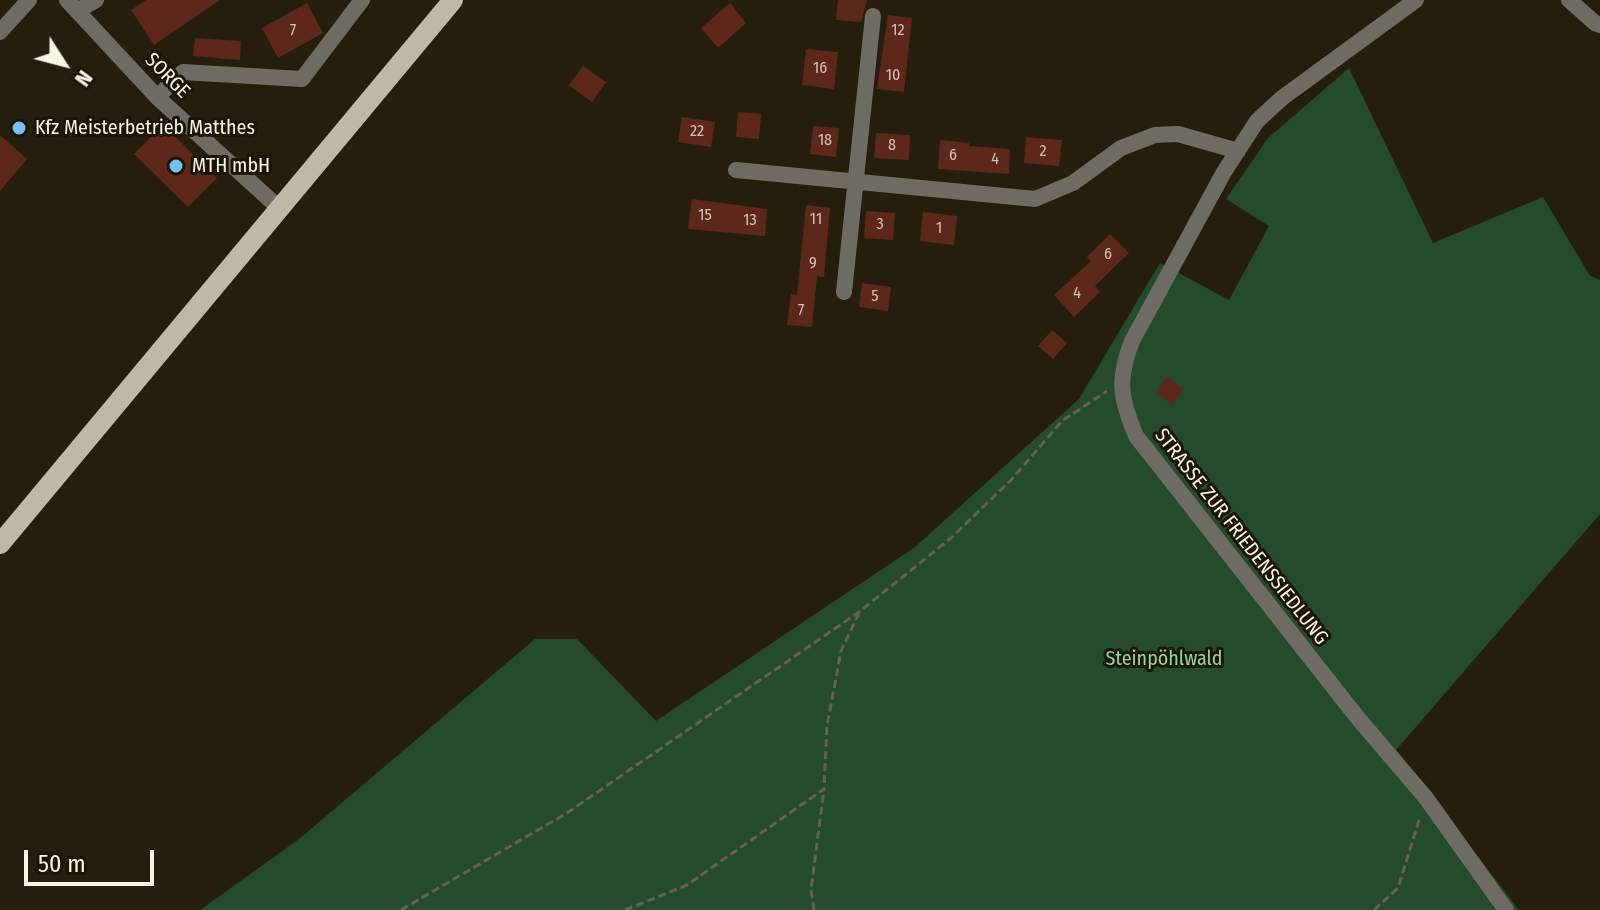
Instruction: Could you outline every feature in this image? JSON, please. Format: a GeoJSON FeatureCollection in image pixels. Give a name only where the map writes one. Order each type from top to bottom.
{"type":"FeatureCollection","features":[{"type":"Feature","properties":{"kind":"main road"},"geometry":{"type":"LineString","coordinates":[[0,544],[453,0]]}},
{"type":"Feature","properties":{"kind":"street"},"geometry":{"type":"LineString","coordinates":[[0,32],[29,0]]}},
{"type":"Feature","properties":{"kind":"street"},"geometry":{"type":"LineString","coordinates":[[72,5],[96,0]]}},
{"type":"Feature","properties":{"kind":"street"},"geometry":{"type":"LineString","coordinates":[[157,97],[183,72],[302,79],[362,0]]}},
{"type":"Feature","properties":{"kind":"street","name":"STRASSE ZUR FRIEDENSSIEDLUNG"},"geometry":{"type":"LineString","coordinates":[[1416,0],[1282,98],[1257,121],[1132,341],[1122,366],[1120,383],[1123,407],[1136,436],[1348,705],[1426,798],[1506,910]]}},
{"type":"Feature","properties":{"kind":"street"},"geometry":{"type":"LineString","coordinates":[[1569,0],[1598,29]]}},
{"type":"Feature","properties":{"kind":"street","name":"SORGE"},"geometry":{"type":"LineString","coordinates":[[72,5],[157,97],[278,207]]}},
{"type":"Feature","properties":{"kind":"street"},"geometry":{"type":"LineString","coordinates":[[844,292],[873,16]]}},
{"type":"Feature","properties":{"kind":"street"},"geometry":{"type":"LineString","coordinates":[[736,170],[1035,199],[1073,183],[1121,148],[1155,135],[1178,134],[1238,151]]}},
{"type":"Feature","properties":{"kind":"path"},"geometry":{"type":"LineString","coordinates":[[401,910],[567,813],[859,612],[951,538],[1012,479],[1062,421],[1120,383]]}},
{"type":"Feature","properties":{"kind":"path"},"geometry":{"type":"LineString","coordinates":[[814,910],[811,890],[824,789],[827,726],[841,651],[859,612]]}},
{"type":"Feature","properties":{"kind":"path"},"geometry":{"type":"LineString","coordinates":[[625,910],[687,885],[824,789]]}},
{"type":"Feature","properties":{"kind":"path"},"geometry":{"type":"LineString","coordinates":[[1374,910],[1398,888],[1426,798]]}},
{"type":"Feature","properties":{"kind":"green space","name":"Steinpöhlwald"},"geometry":{"type":"Polygon","coordinates":[[[1349,68],[1433,243],[1543,197],[1590,276],[1600,280],[1600,514],[1396,750],[1519,910],[200,910],[299,839],[535,639],[577,639],[656,721],[915,547],[1079,399],[1160,263],[1229,300],[1269,226],[1226,199],[1268,138],[1349,68]]]}},
{"type":"Feature","properties":{"kind":"building"},"geometry":{"type":"Polygon","coordinates":[[[146,0],[220,0],[154,45],[131,10],[146,0]]]}},
{"type":"Feature","properties":{"kind":"building"},"geometry":{"type":"Polygon","coordinates":[[[838,0],[867,0],[861,22],[836,20],[838,0]]]}},
{"type":"Feature","properties":{"kind":"building"},"geometry":{"type":"Polygon","coordinates":[[[307,3],[323,33],[278,58],[262,28],[307,3]]]}},
{"type":"Feature","properties":{"kind":"building"},"geometry":{"type":"Polygon","coordinates":[[[730,3],[746,23],[718,48],[701,28],[730,3]]]}},
{"type":"Feature","properties":{"kind":"building"},"geometry":{"type":"Polygon","coordinates":[[[888,15],[912,18],[904,92],[877,89],[888,15]]]}},
{"type":"Feature","properties":{"kind":"building"},"geometry":{"type":"Polygon","coordinates":[[[195,38],[241,41],[240,60],[193,56],[195,38]]]}},
{"type":"Feature","properties":{"kind":"building"},"geometry":{"type":"Polygon","coordinates":[[[806,49],[838,52],[834,89],[802,85],[806,49]]]}},
{"type":"Feature","properties":{"kind":"building"},"geometry":{"type":"Polygon","coordinates":[[[583,66],[606,82],[592,102],[569,85],[583,66]]]}},
{"type":"Feature","properties":{"kind":"building"},"geometry":{"type":"Polygon","coordinates":[[[738,112],[761,114],[759,139],[736,137],[738,112]]]}},
{"type":"Feature","properties":{"kind":"building"},"geometry":{"type":"Polygon","coordinates":[[[682,117],[715,122],[711,147],[678,142],[682,117]]]}},
{"type":"Feature","properties":{"kind":"building","name":"MTH mbH"},"geometry":{"type":"Polygon","coordinates":[[[163,125],[217,178],[188,207],[134,154],[163,125]]]}},
{"type":"Feature","properties":{"kind":"building"},"geometry":{"type":"Polygon","coordinates":[[[813,126],[839,128],[836,157],[810,154],[813,126]]]}},
{"type":"Feature","properties":{"kind":"building"},"geometry":{"type":"Polygon","coordinates":[[[876,133],[910,135],[909,160],[874,158],[876,133]]]}},
{"type":"Feature","properties":{"kind":"building"},"geometry":{"type":"Polygon","coordinates":[[[0,135],[27,159],[0,191],[0,135]]]}},
{"type":"Feature","properties":{"kind":"building"},"geometry":{"type":"Polygon","coordinates":[[[1026,137],[1062,140],[1059,166],[1024,163],[1026,137]]]}},
{"type":"Feature","properties":{"kind":"building"},"geometry":{"type":"Polygon","coordinates":[[[940,140],[1010,149],[1009,174],[938,169],[940,140]]]}},
{"type":"Feature","properties":{"kind":"building"},"geometry":{"type":"Polygon","coordinates":[[[692,199],[767,209],[765,236],[688,229],[692,199]]]}},
{"type":"Feature","properties":{"kind":"building"},"geometry":{"type":"Polygon","coordinates":[[[806,205],[830,208],[824,277],[817,276],[812,327],[787,325],[791,294],[797,295],[806,205]]]}},
{"type":"Feature","properties":{"kind":"building"},"geometry":{"type":"Polygon","coordinates":[[[866,211],[895,213],[893,240],[864,238],[866,211]]]}},
{"type":"Feature","properties":{"kind":"building"},"geometry":{"type":"Polygon","coordinates":[[[923,212],[957,216],[954,245],[920,241],[923,212]]]}},
{"type":"Feature","properties":{"kind":"building"},"geometry":{"type":"Polygon","coordinates":[[[1110,234],[1129,253],[1095,286],[1100,292],[1074,317],[1054,295],[1091,261],[1087,257],[1110,234]]]}},
{"type":"Feature","properties":{"kind":"building"},"geometry":{"type":"Polygon","coordinates":[[[862,283],[891,287],[888,311],[859,307],[862,283]]]}},
{"type":"Feature","properties":{"kind":"building"},"geometry":{"type":"Polygon","coordinates":[[[1052,330],[1067,343],[1053,359],[1038,346],[1052,330]]]}},
{"type":"Feature","properties":{"kind":"building"},"geometry":{"type":"Polygon","coordinates":[[[1167,377],[1184,389],[1172,405],[1156,392],[1167,377]]]}},
{"type":"Feature","properties":{"kind":"place","name":"Kfz Meisterbetrieb Matthes"},"geometry":{"type":"Point","coordinates":[19,128]}},
{"type":"Feature","properties":{"kind":"place","name":"MTH mbH"},"geometry":{"type":"Point","coordinates":[176,166]}}]}
